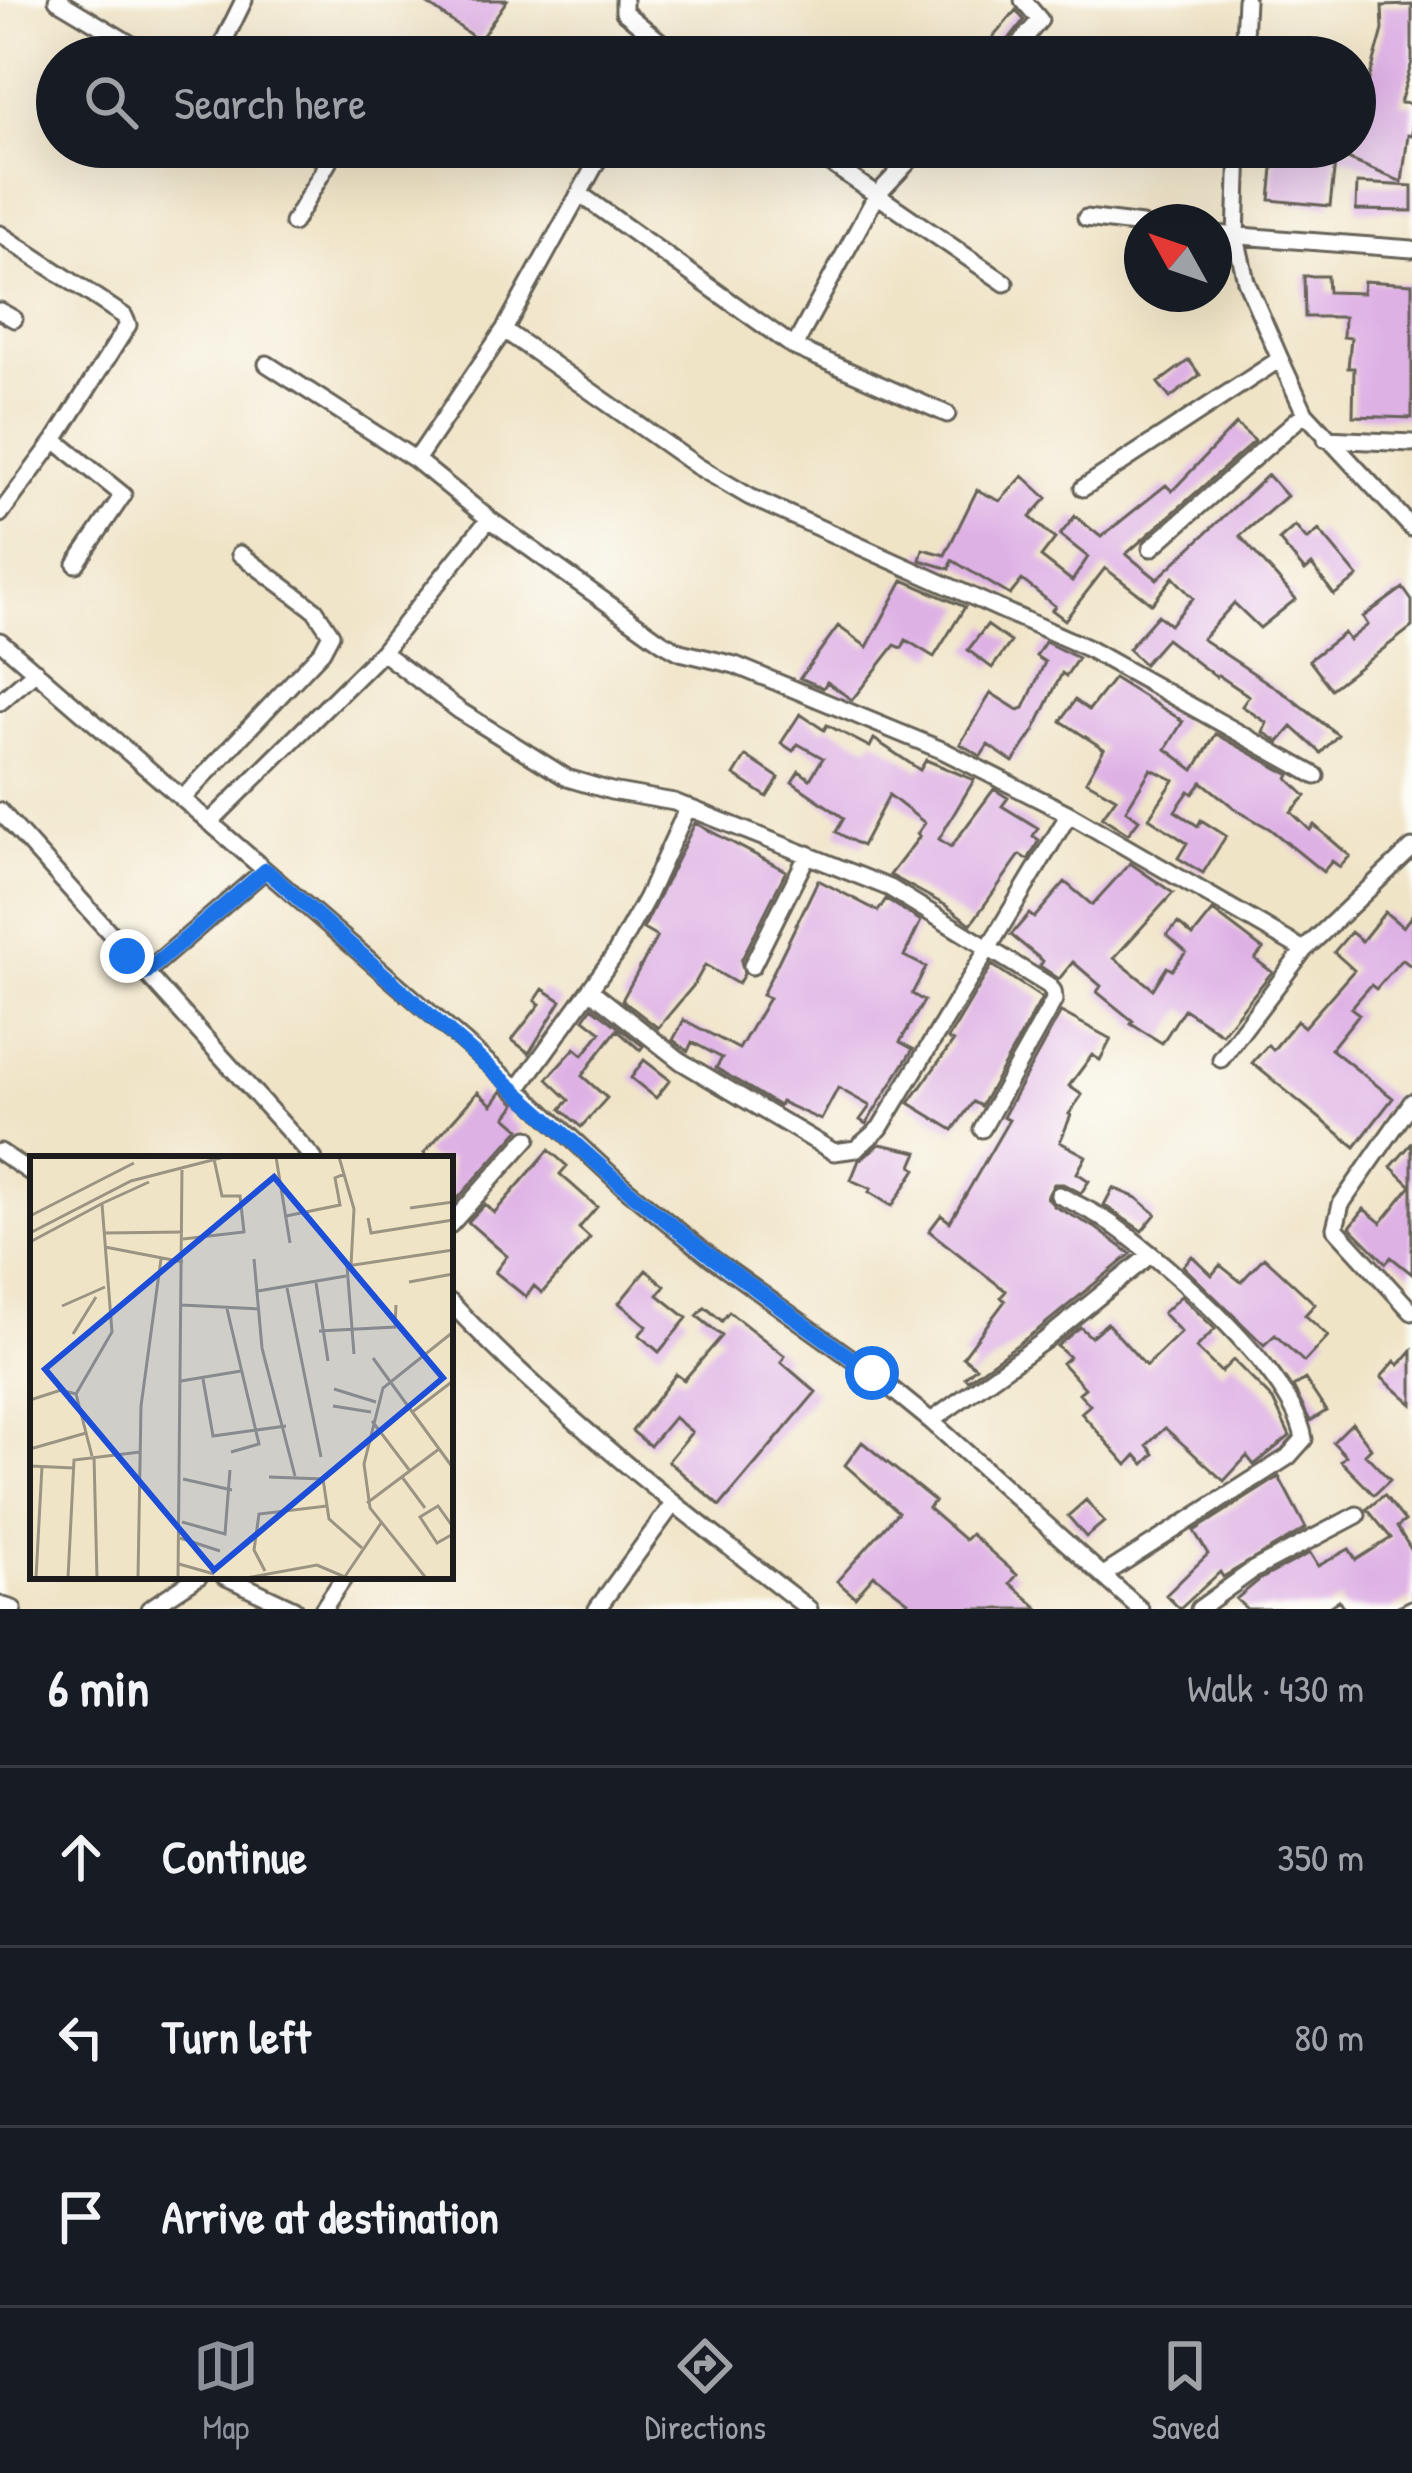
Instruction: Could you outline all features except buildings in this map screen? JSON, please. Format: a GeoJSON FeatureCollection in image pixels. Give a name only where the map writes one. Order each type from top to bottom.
{"type":"FeatureCollection","features":[{"type":"Feature","properties":{"kind":"street"},"geometry":{"type":"LineString","coordinates":[[57,0],[117,36]]}},
{"type":"Feature","properties":{"kind":"street"},"geometry":{"type":"LineString","coordinates":[[226,36],[244,0]]}},
{"type":"Feature","properties":{"kind":"street"},"geometry":{"type":"LineString","coordinates":[[624,0],[624,12],[644,36]]}},
{"type":"Feature","properties":{"kind":"street"},"geometry":{"type":"LineString","coordinates":[[1023,0],[1040,20],[1026,36]]}},
{"type":"Feature","properties":{"kind":"street"},"geometry":{"type":"LineString","coordinates":[[1244,36],[1246,0]]}},
{"type":"Feature","properties":{"kind":"street"},"geometry":{"type":"LineString","coordinates":[[293,223],[324,168]]}},
{"type":"Feature","properties":{"kind":"street"},"geometry":{"type":"LineString","coordinates":[[416,460],[504,330],[594,168]]}},
{"type":"Feature","properties":{"kind":"street"},"geometry":{"type":"LineString","coordinates":[[837,168],[1004,283]]}},
{"type":"Feature","properties":{"kind":"street"},"geometry":{"type":"LineString","coordinates":[[794,347],[876,196],[902,168]]}},
{"type":"Feature","properties":{"kind":"street"},"geometry":{"type":"LineString","coordinates":[[1238,168],[1236,237],[1246,281],[1305,413],[1412,528]]}},
{"type":"Feature","properties":{"kind":"street"},"geometry":{"type":"LineString","coordinates":[[580,194],[794,347],[947,414]]}},
{"type":"Feature","properties":{"kind":"street"},"geometry":{"type":"LineString","coordinates":[[1086,218],[1124,223]]}},
{"type":"Feature","properties":{"kind":"street"},"geometry":{"type":"LineString","coordinates":[[0,234],[124,316],[128,325],[56,440],[0,514]]}},
{"type":"Feature","properties":{"kind":"street"},"geometry":{"type":"LineString","coordinates":[[1232,236],[1412,249]]}},
{"type":"Feature","properties":{"kind":"street"},"geometry":{"type":"LineString","coordinates":[[504,330],[750,497],[1087,648],[1316,776]]}},
{"type":"Feature","properties":{"kind":"street"},"geometry":{"type":"LineString","coordinates":[[1083,488],[1280,359]]}},
{"type":"Feature","properties":{"kind":"street"},"geometry":{"type":"LineString","coordinates":[[268,364],[416,460],[489,519],[680,652],[735,664],[896,729],[1069,814],[1304,950]]}},
{"type":"Feature","properties":{"kind":"street"},"geometry":{"type":"LineString","coordinates":[[1151,548],[1305,413]]}},
{"type":"Feature","properties":{"kind":"street"},"geometry":{"type":"LineString","coordinates":[[1326,439],[1412,443]]}},
{"type":"Feature","properties":{"kind":"street"},"geometry":{"type":"LineString","coordinates":[[56,440],[124,495],[76,564]]}},
{"type":"Feature","properties":{"kind":"street"},"geometry":{"type":"LineString","coordinates":[[210,822],[382,652],[489,519]]}},
{"type":"Feature","properties":{"kind":"street"},"geometry":{"type":"LineString","coordinates":[[182,799],[322,651],[331,634],[315,610],[240,554]]}},
{"type":"Feature","properties":{"kind":"street"},"geometry":{"type":"LineString","coordinates":[[0,641],[518,1089],[623,1186],[931,1421],[1140,1609]]}},
{"type":"Feature","properties":{"kind":"street"},"geometry":{"type":"LineString","coordinates":[[382,652],[460,711],[567,778],[688,807],[890,888],[1048,986],[1054,1000],[982,1129]]}},
{"type":"Feature","properties":{"kind":"street"},"geometry":{"type":"LineString","coordinates":[[0,702],[36,671]]}},
{"type":"Feature","properties":{"kind":"street"},"geometry":{"type":"LineString","coordinates":[[518,1089],[590,990],[646,899],[688,807]]}},
{"type":"Feature","properties":{"kind":"street"},"geometry":{"type":"LineString","coordinates":[[0,811],[311,1156]]}},
{"type":"Feature","properties":{"kind":"street"},"geometry":{"type":"LineString","coordinates":[[590,990],[682,1062],[834,1152],[856,1149],[880,1128],[1069,814]]}},
{"type":"Feature","properties":{"kind":"street"},"geometry":{"type":"LineString","coordinates":[[1221,1059],[1304,950],[1412,848]]}},
{"type":"Feature","properties":{"kind":"street"},"geometry":{"type":"LineString","coordinates":[[752,967],[808,854]]}},
{"type":"Feature","properties":{"kind":"street"},"geometry":{"type":"LineString","coordinates":[[144,974],[266,870]]}},
{"type":"Feature","properties":{"kind":"street"},"geometry":{"type":"LineString","coordinates":[[1412,1102],[1341,1204],[1335,1228],[1412,1312]]}},
{"type":"Feature","properties":{"kind":"street"},"geometry":{"type":"LineString","coordinates":[[453,1223],[528,1138]]}},
{"type":"Feature","properties":{"kind":"street"},"geometry":{"type":"LineString","coordinates":[[0,1152],[30,1172]]}},
{"type":"Feature","properties":{"kind":"street"},"geometry":{"type":"LineString","coordinates":[[1059,1195],[1114,1225],[1242,1341],[1288,1397],[1304,1439],[1288,1457],[1105,1574]]}},
{"type":"Feature","properties":{"kind":"street"},"geometry":{"type":"LineString","coordinates":[[931,1421],[1045,1340],[1150,1255]]}},
{"type":"Feature","properties":{"kind":"street"},"geometry":{"type":"LineString","coordinates":[[453,1305],[673,1504],[809,1609]]}},
{"type":"Feature","properties":{"kind":"street"},"geometry":{"type":"LineString","coordinates":[[597,1609],[673,1504]]}},
{"type":"Feature","properties":{"kind":"street"},"geometry":{"type":"LineString","coordinates":[[1199,1609],[1253,1570],[1357,1515]]}},
{"type":"Feature","properties":{"kind":"street"},"geometry":{"type":"LineString","coordinates":[[149,1609],[194,1579]]}},
{"type":"Feature","properties":{"kind":"street"},"geometry":{"type":"LineString","coordinates":[[230,1579],[294,1609]]}},
{"type":"Feature","properties":{"kind":"street"},"geometry":{"type":"LineString","coordinates":[[323,1609],[338,1579]]}},
{"type":"Feature","properties":{"kind":"street"},"geometry":{"type":"LineString","coordinates":[[0,1605],[13,1609]]}},
{"type":"Feature","properties":{"kind":"route"},"geometry":{"type":"LineString","coordinates":[[127,956],[144,974],[266,870],[623,1186],[872,1373]]}}]}
